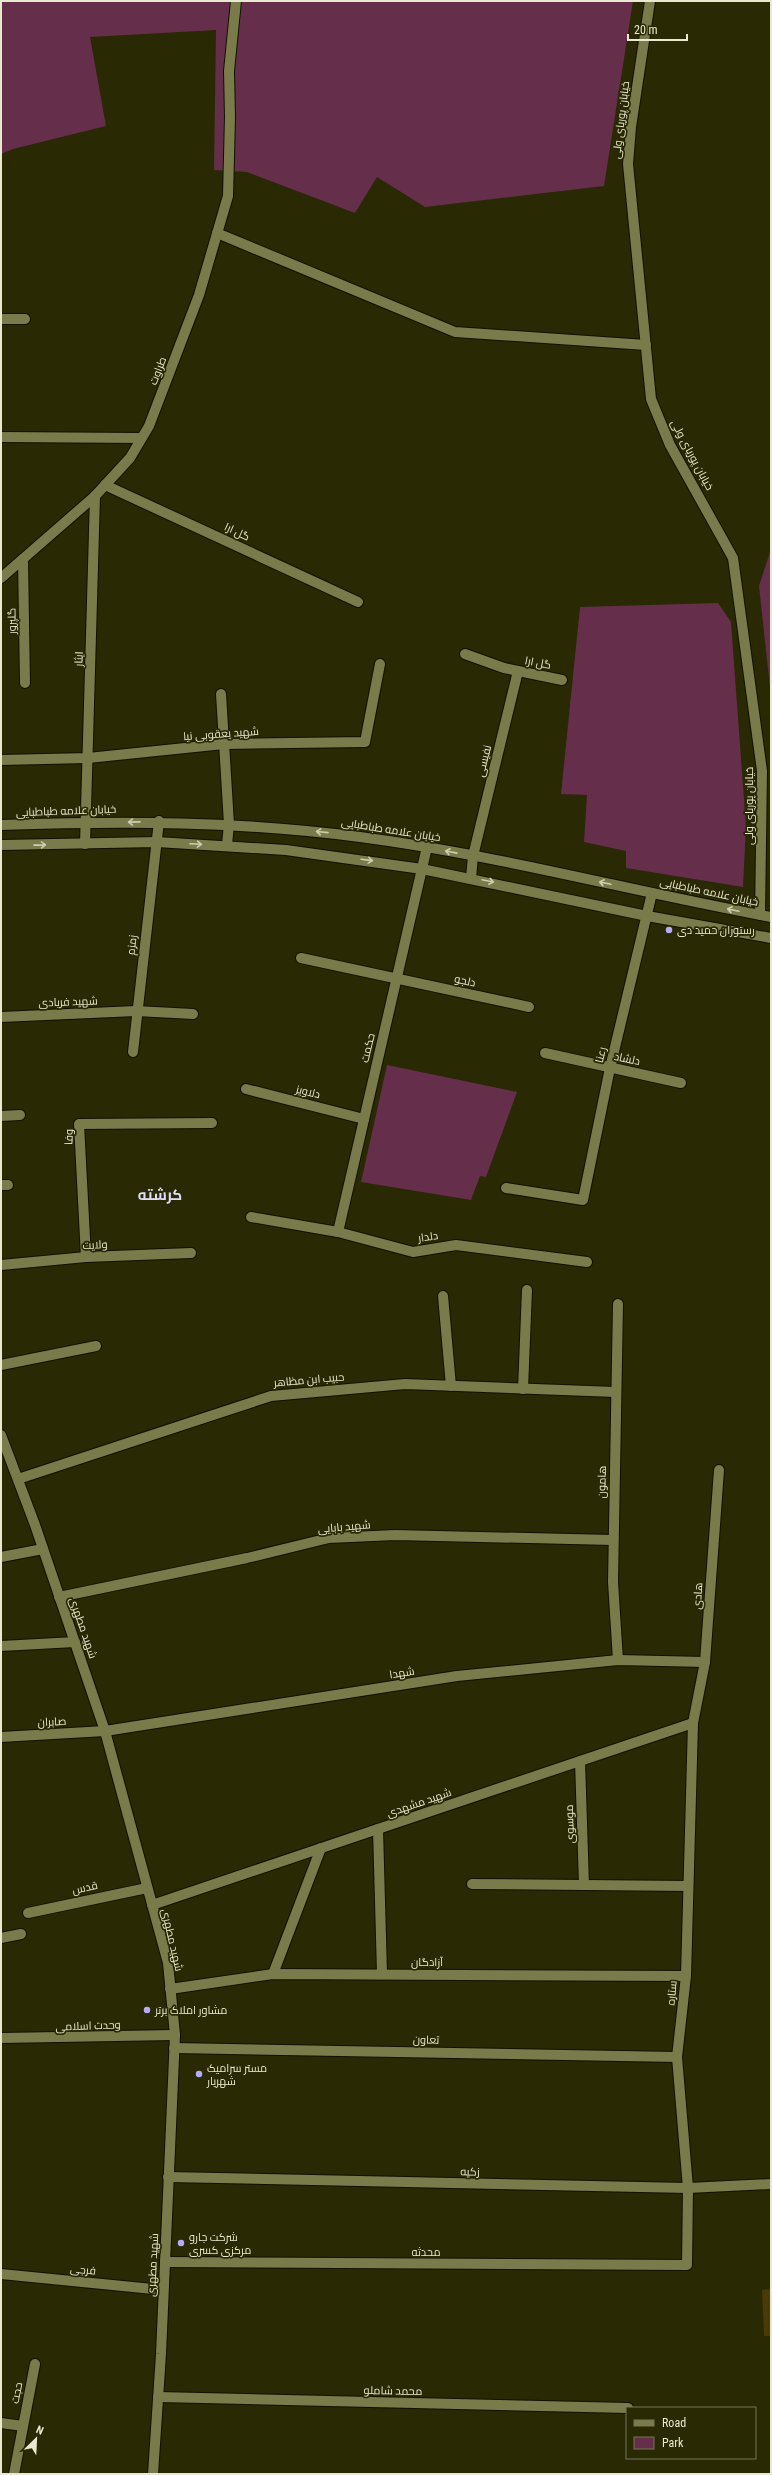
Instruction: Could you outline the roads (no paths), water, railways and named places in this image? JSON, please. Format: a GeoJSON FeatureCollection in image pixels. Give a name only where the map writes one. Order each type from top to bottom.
{"type":"FeatureCollection","features":[{"type":"Feature","properties":{"kind":"street","name":"طراوت"},"geometry":{"type":"LineString","coordinates":[[1,578],[95,496],[130,458],[154,412],[199,295],[228,196],[230,117],[229,71],[236,1]]}},
{"type":"Feature","properties":{"kind":"street","name":"خیابان پوریای ولی"},"geometry":{"type":"LineString","coordinates":[[650,1],[631,127],[628,164],[651,399],[670,444],[733,558],[762,771],[760,915]]}},
{"type":"Feature","properties":{"kind":"street"},"geometry":{"type":"LineString","coordinates":[[217,233],[455,332],[646,345]]}},
{"type":"Feature","properties":{"kind":"street"},"geometry":{"type":"LineString","coordinates":[[1,319],[25,319]]}},
{"type":"Feature","properties":{"kind":"street"},"geometry":{"type":"LineString","coordinates":[[1,437],[141,438]]}},
{"type":"Feature","properties":{"kind":"street","name":"گل ارا"},"geometry":{"type":"LineString","coordinates":[[104,485],[358,602]]}},
{"type":"Feature","properties":{"kind":"street","name":"ایثار"},"geometry":{"type":"LineString","coordinates":[[85,844],[95,496]]}},
{"type":"Feature","properties":{"kind":"street","name":"گلپرور"},"geometry":{"type":"LineString","coordinates":[[23,559],[25,683]]}},
{"type":"Feature","properties":{"kind":"street","name":"گل ارا"},"geometry":{"type":"LineString","coordinates":[[465,654],[518,671],[562,680]]}},
{"type":"Feature","properties":{"kind":"street","name":"شهید یعقوبی نیا"},"geometry":{"type":"LineString","coordinates":[[1,760],[88,758],[224,744],[364,742],[380,664]]}},
{"type":"Feature","properties":{"kind":"street","name":"نفیسی"},"geometry":{"type":"LineString","coordinates":[[471,878],[473,856],[518,671]]}},
{"type":"Feature","properties":{"kind":"street"},"geometry":{"type":"LineString","coordinates":[[221,694],[228,824],[227,845]]}},
{"type":"Feature","properties":{"kind":"street","name":"خیابان علامه طباطبایی"},"geometry":{"type":"LineString","coordinates":[[1,826],[86,822],[159,821],[228,824],[361,837],[473,856],[771,917]]}},
{"type":"Feature","properties":{"kind":"street","name":"زمزم"},"geometry":{"type":"LineString","coordinates":[[133,1052],[136,1011],[159,821]]}},
{"type":"Feature","properties":{"kind":"street"},"geometry":{"type":"LineString","coordinates":[[1,845],[157,842],[227,845],[286,850],[422,869],[471,878],[647,916],[771,938]]}},
{"type":"Feature","properties":{"kind":"street","name":"حکمت"},"geometry":{"type":"LineString","coordinates":[[338,1232],[427,848]]}},
{"type":"Feature","properties":{"kind":"street","name":"رعنا"},"geometry":{"type":"LineString","coordinates":[[506,1188],[583,1200],[610,1068],[652,893]]}},
{"type":"Feature","properties":{"kind":"street","name":"دلجو"},"geometry":{"type":"LineString","coordinates":[[301,958],[529,1007]]}},
{"type":"Feature","properties":{"kind":"street","name":"شهید فریادی"},"geometry":{"type":"LineString","coordinates":[[1,1017],[136,1011],[193,1014]]}},
{"type":"Feature","properties":{"kind":"street","name":"دلشاد"},"geometry":{"type":"LineString","coordinates":[[545,1053],[681,1083]]}},
{"type":"Feature","properties":{"kind":"street","name":"دلاویز"},"geometry":{"type":"LineString","coordinates":[[246,1089],[364,1119]]}},
{"type":"Feature","properties":{"kind":"street"},"geometry":{"type":"LineString","coordinates":[[1,1116],[20,1115]]}},
{"type":"Feature","properties":{"kind":"street","name":"وفا"},"geometry":{"type":"LineString","coordinates":[[86,1257],[79,1124],[212,1123]]}},
{"type":"Feature","properties":{"kind":"street","name":"دلدار"},"geometry":{"type":"LineString","coordinates":[[251,1217],[338,1232],[413,1252],[456,1245],[587,1262]]}},
{"type":"Feature","properties":{"kind":"street","name":"ولایت"},"geometry":{"type":"LineString","coordinates":[[1,1266],[86,1257],[191,1253]]}},
{"type":"Feature","properties":{"kind":"street"},"geometry":{"type":"LineString","coordinates":[[523,1389],[527,1290]]}},
{"type":"Feature","properties":{"kind":"street"},"geometry":{"type":"LineString","coordinates":[[442,1296],[452,1386]]}},
{"type":"Feature","properties":{"kind":"street","name":"هامون"},"geometry":{"type":"LineString","coordinates":[[618,1304],[613,1540],[613,1582],[618,1660]]}},
{"type":"Feature","properties":{"kind":"street"},"geometry":{"type":"LineString","coordinates":[[1,1365],[96,1346]]}},
{"type":"Feature","properties":{"kind":"street","name":"حبیب ابن مظاهر"},"geometry":{"type":"LineString","coordinates":[[18,1479],[270,1396],[405,1384],[616,1392]]}},
{"type":"Feature","properties":{"kind":"street","name":"شهید مطهری"},"geometry":{"type":"LineString","coordinates":[[1,1435],[43,1549],[104,1731],[168,1963],[175,2035],[165,2262],[153,2474]]}},
{"type":"Feature","properties":{"kind":"street","name":"هادی"},"geometry":{"type":"LineString","coordinates":[[693,1723],[705,1662],[718,1470]]}},
{"type":"Feature","properties":{"kind":"street","name":"شهید بابایی"},"geometry":{"type":"LineString","coordinates":[[59,1597],[247,1558],[329,1538],[395,1535],[613,1540]]}},
{"type":"Feature","properties":{"kind":"street"},"geometry":{"type":"LineString","coordinates":[[1,1557],[43,1549]]}},
{"type":"Feature","properties":{"kind":"street"},"geometry":{"type":"LineString","coordinates":[[1,1646],[74,1642]]}},
{"type":"Feature","properties":{"kind":"street","name":"شهدا"},"geometry":{"type":"LineString","coordinates":[[104,1731],[457,1676],[618,1660],[705,1662]]}},
{"type":"Feature","properties":{"kind":"street","name":"شهید مشهدی"},"geometry":{"type":"LineString","coordinates":[[152,1905],[693,1723]]}},
{"type":"Feature","properties":{"kind":"street","name":"ستاره"},"geometry":{"type":"LineString","coordinates":[[687,2265],[688,2188],[677,2057],[686,1976],[693,1723]]}},
{"type":"Feature","properties":{"kind":"street","name":"صابران"},"geometry":{"type":"LineString","coordinates":[[1,1737],[104,1731]]}},
{"type":"Feature","properties":{"kind":"street","name":"موسوی"},"geometry":{"type":"LineString","coordinates":[[580,1761],[584,1885]]}},
{"type":"Feature","properties":{"kind":"street"},"geometry":{"type":"LineString","coordinates":[[378,1829],[382,1974]]}},
{"type":"Feature","properties":{"kind":"street"},"geometry":{"type":"LineString","coordinates":[[273,1974],[321,1848]]}},
{"type":"Feature","properties":{"kind":"street"},"geometry":{"type":"LineString","coordinates":[[472,1884],[688,1886]]}},
{"type":"Feature","properties":{"kind":"street","name":"قدس"},"geometry":{"type":"LineString","coordinates":[[28,1913],[147,1888]]}},
{"type":"Feature","properties":{"kind":"street"},"geometry":{"type":"LineString","coordinates":[[1,1938],[21,1934]]}},
{"type":"Feature","properties":{"kind":"street","name":"آزادگان"},"geometry":{"type":"LineString","coordinates":[[170,1990],[273,1974],[686,1976]]}},
{"type":"Feature","properties":{"kind":"street","name":"وحدت اسلامی"},"geometry":{"type":"LineString","coordinates":[[1,2038],[175,2035]]}},
{"type":"Feature","properties":{"kind":"street","name":"تعاون"},"geometry":{"type":"LineString","coordinates":[[174,2048],[677,2057]]}},
{"type":"Feature","properties":{"kind":"street","name":"زکیه"},"geometry":{"type":"LineString","coordinates":[[168,2178],[688,2188],[771,2184]]}},
{"type":"Feature","properties":{"kind":"street","name":"محدثه"},"geometry":{"type":"LineString","coordinates":[[165,2262],[687,2265]]}},
{"type":"Feature","properties":{"kind":"street","name":"فرجی"},"geometry":{"type":"LineString","coordinates":[[1,2274],[163,2290]]}},
{"type":"Feature","properties":{"kind":"street","name":"حجت"},"geometry":{"type":"LineString","coordinates":[[14,2474],[35,2364]]}},
{"type":"Feature","properties":{"kind":"street","name":"محمد شاملو"},"geometry":{"type":"LineString","coordinates":[[158,2397],[626,2408]]}},
{"type":"Feature","properties":{"kind":"street"},"geometry":{"type":"LineString","coordinates":[[1,2423],[23,2426]]}},
{"type":"Feature","properties":{"kind":"place","name":"رستوران حمید دی"},"geometry":{"type":"Point","coordinates":[669,930]}},
{"type":"Feature","properties":{"kind":"place","name":"مشاور املاک برتر"},"geometry":{"type":"Point","coordinates":[147,2010]}},
{"type":"Feature","properties":{"kind":"place","name":"مستر سرامیک شهریار"},"geometry":{"type":"Point","coordinates":[199,2074]}},
{"type":"Feature","properties":{"kind":"place","name":"شرکت جارو مرکزی کسری"},"geometry":{"type":"Point","coordinates":[181,2243]}},
{"type":"Feature","properties":{"kind":"district","name":"کرشته"},"geometry":{"type":"Point","coordinates":[160,1195]}}]}
